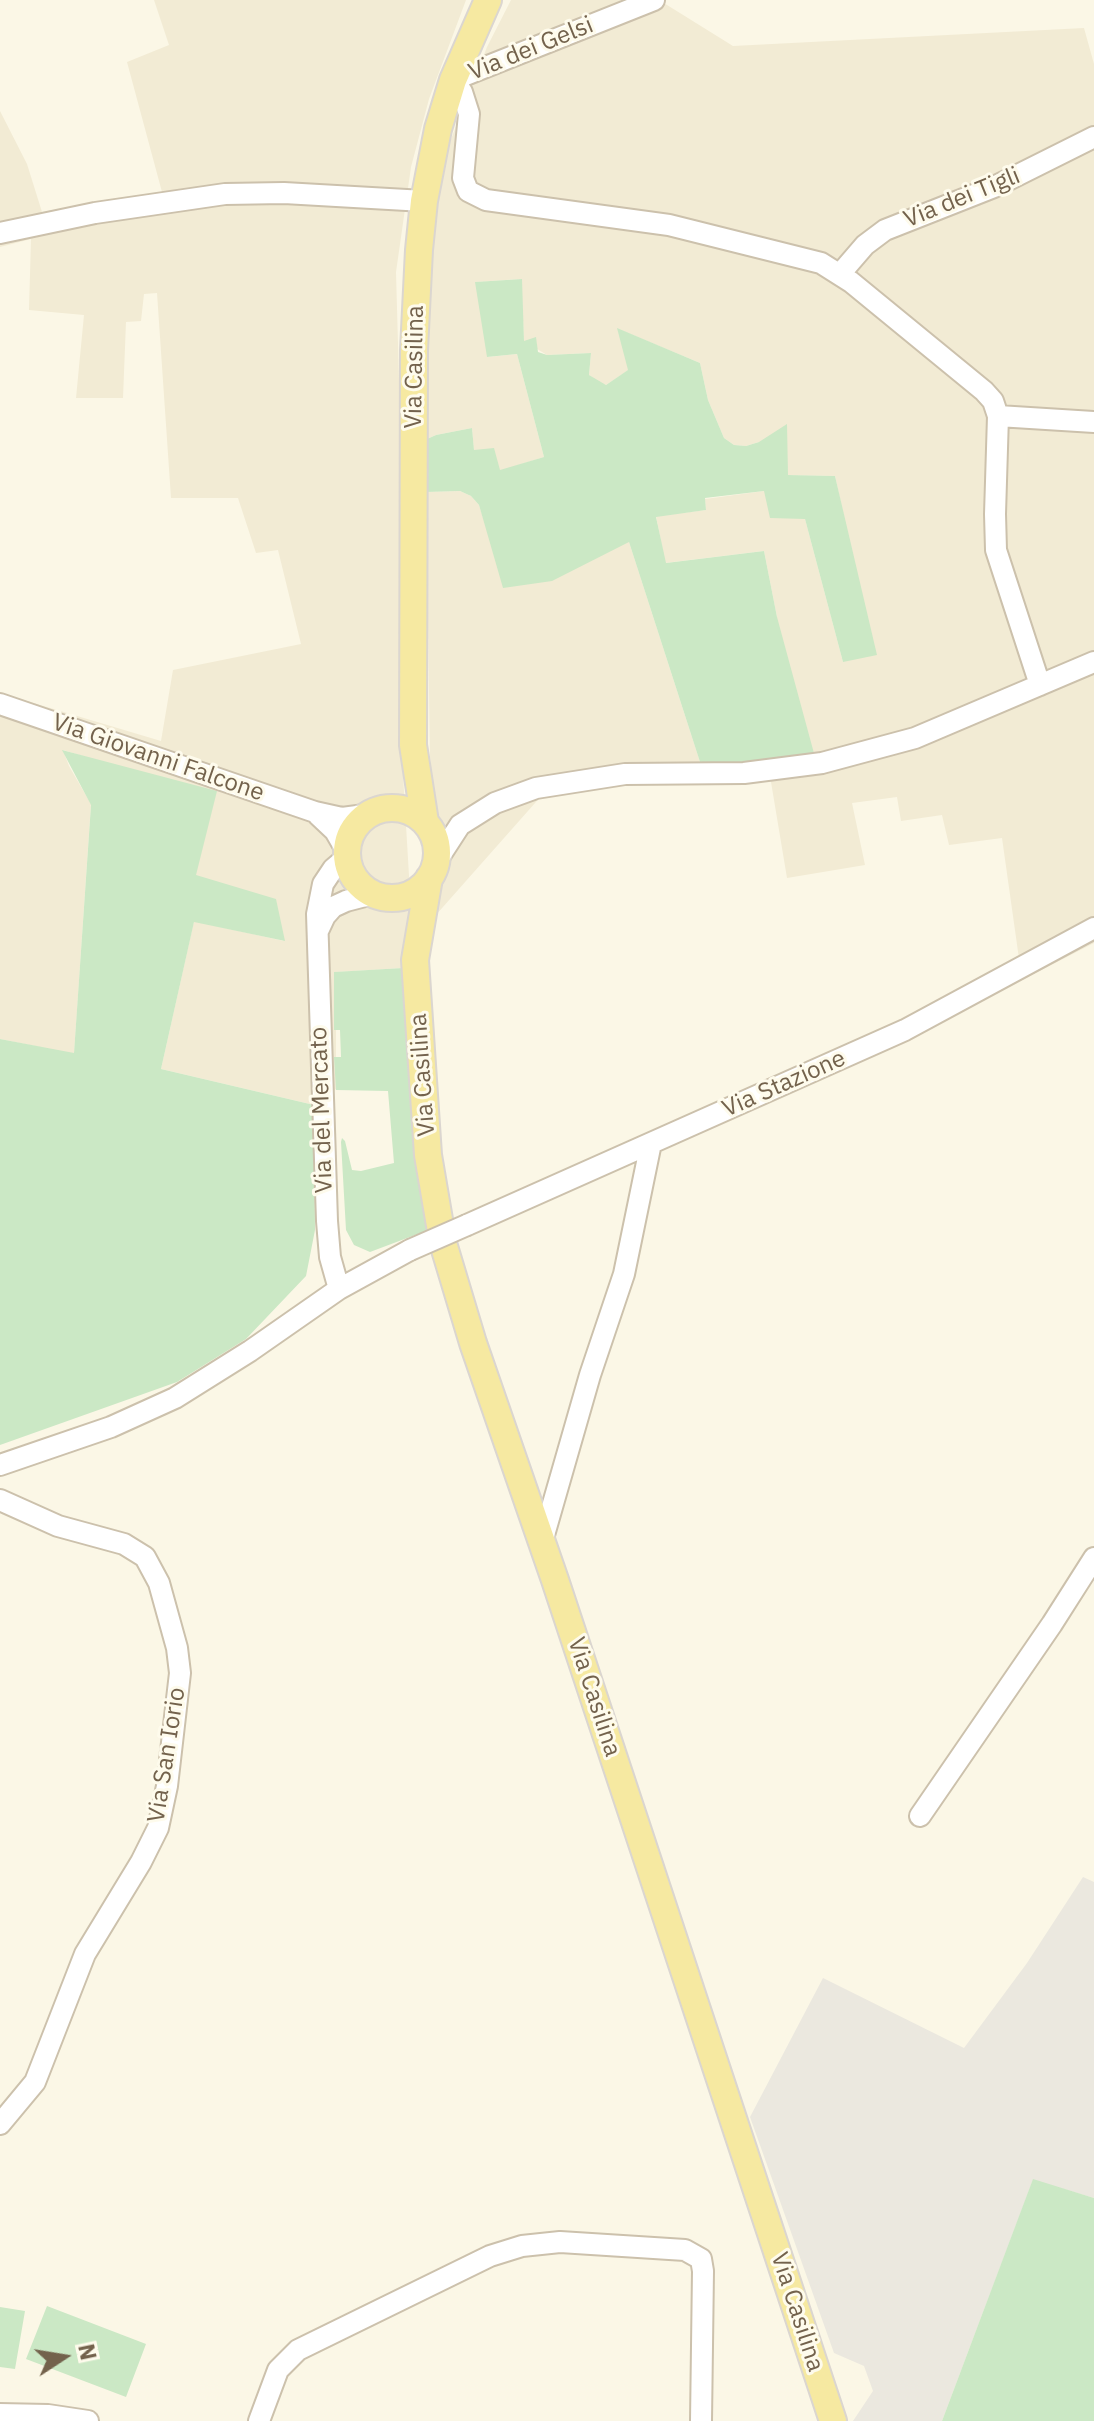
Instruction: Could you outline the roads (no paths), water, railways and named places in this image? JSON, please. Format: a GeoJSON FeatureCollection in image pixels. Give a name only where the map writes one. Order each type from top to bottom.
{"type":"FeatureCollection","features":[{"type":"Feature","properties":{"kind":"main road","name":"Via Casilina"},"geometry":{"type":"LineString","coordinates":[[427,824],[413,745],[414,327],[424,201],[435,141],[453,80],[488,0]]}},
{"type":"Feature","properties":{"kind":"main road","name":"Via Casilina"},"geometry":{"type":"LineString","coordinates":[[370,813],[394,793],[403,778],[413,745]]}},
{"type":"Feature","properties":{"kind":"main road"},"geometry":{"type":"LineString","coordinates":[[388,807],[401,808],[427,824],[437,850],[433,870],[410,895],[379,896],[360,886],[351,873],[346,854],[355,825],[370,813],[388,807]]}},
{"type":"Feature","properties":{"kind":"main road","name":"Via Casilina"},"geometry":{"type":"LineString","coordinates":[[415,960],[433,870]]}},
{"type":"Feature","properties":{"kind":"main road","name":"Via Casilina"},"geometry":{"type":"LineString","coordinates":[[379,896],[402,918],[415,960],[428,1155],[441,1235],[473,1343],[542,1542],[833,2421]]}},
{"type":"Feature","properties":{"kind":"street","name":"Via dei Gelsi"},"geometry":{"type":"LineString","coordinates":[[453,80],[654,0]]}},
{"type":"Feature","properties":{"kind":"street"},"geometry":{"type":"LineString","coordinates":[[453,80],[468,108],[463,178],[473,195],[486,200],[681,227],[816,262],[840,274],[984,391],[993,401],[998,416],[996,550],[1040,685]]}},
{"type":"Feature","properties":{"kind":"street","name":"Via dei Tigli"},"geometry":{"type":"LineString","coordinates":[[840,274],[865,245],[885,230],[994,187],[1094,137]]}},
{"type":"Feature","properties":{"kind":"street"},"geometry":{"type":"LineString","coordinates":[[0,233],[74,216],[214,194],[284,193],[424,201]]}},
{"type":"Feature","properties":{"kind":"street"},"geometry":{"type":"LineString","coordinates":[[998,416],[1094,422]]}},
{"type":"Feature","properties":{"kind":"street"},"geometry":{"type":"LineString","coordinates":[[427,824],[443,828],[460,825],[506,798],[564,781],[642,772],[771,771],[845,758],[915,738],[1094,662]]}},
{"type":"Feature","properties":{"kind":"street","name":"Via Giovanni Falcone"},"geometry":{"type":"LineString","coordinates":[[0,704],[315,812],[342,818],[370,813]]}},
{"type":"Feature","properties":{"kind":"street","name":"Via Giovanni Falcone"},"geometry":{"type":"LineString","coordinates":[[315,812],[335,831],[346,854]]}},
{"type":"Feature","properties":{"kind":"street"},"geometry":{"type":"LineString","coordinates":[[433,870],[460,825]]}},
{"type":"Feature","properties":{"kind":"street","name":"Via del Mercato"},"geometry":{"type":"LineString","coordinates":[[339,1289],[332,1267],[327,1221],[319,1043],[318,904],[323,884],[346,854]]}},
{"type":"Feature","properties":{"kind":"street"},"geometry":{"type":"LineString","coordinates":[[318,931],[333,907],[346,901],[379,896]]}},
{"type":"Feature","properties":{"kind":"street","name":"Via Stazione"},"geometry":{"type":"LineString","coordinates":[[0,1465],[111,1427],[175,1398],[339,1289],[410,1250],[905,1030],[1094,928]]}},
{"type":"Feature","properties":{"kind":"street"},"geometry":{"type":"LineString","coordinates":[[542,1542],[586,1387],[624,1274],[651,1143]]}},
{"type":"Feature","properties":{"kind":"street","name":"Via San Iorio"},"geometry":{"type":"LineString","coordinates":[[0,1500],[58,1526],[124,1544],[145,1557],[159,1583],[177,1648],[180,1673],[167,1786],[158,1828],[85,1954],[35,2082],[0,2124]]}},
{"type":"Feature","properties":{"kind":"street"},"geometry":{"type":"LineString","coordinates":[[920,1816],[1094,1558]]}},
{"type":"Feature","properties":{"kind":"street"},"geometry":{"type":"LineString","coordinates":[[259,2421],[278,2370],[298,2350],[490,2256],[522,2246],[560,2242],[685,2250],[701,2259],[701,2421]]}},
{"type":"Feature","properties":{"kind":"street"},"geometry":{"type":"LineString","coordinates":[[0,2414],[48,2415],[88,2421]]}}]}
